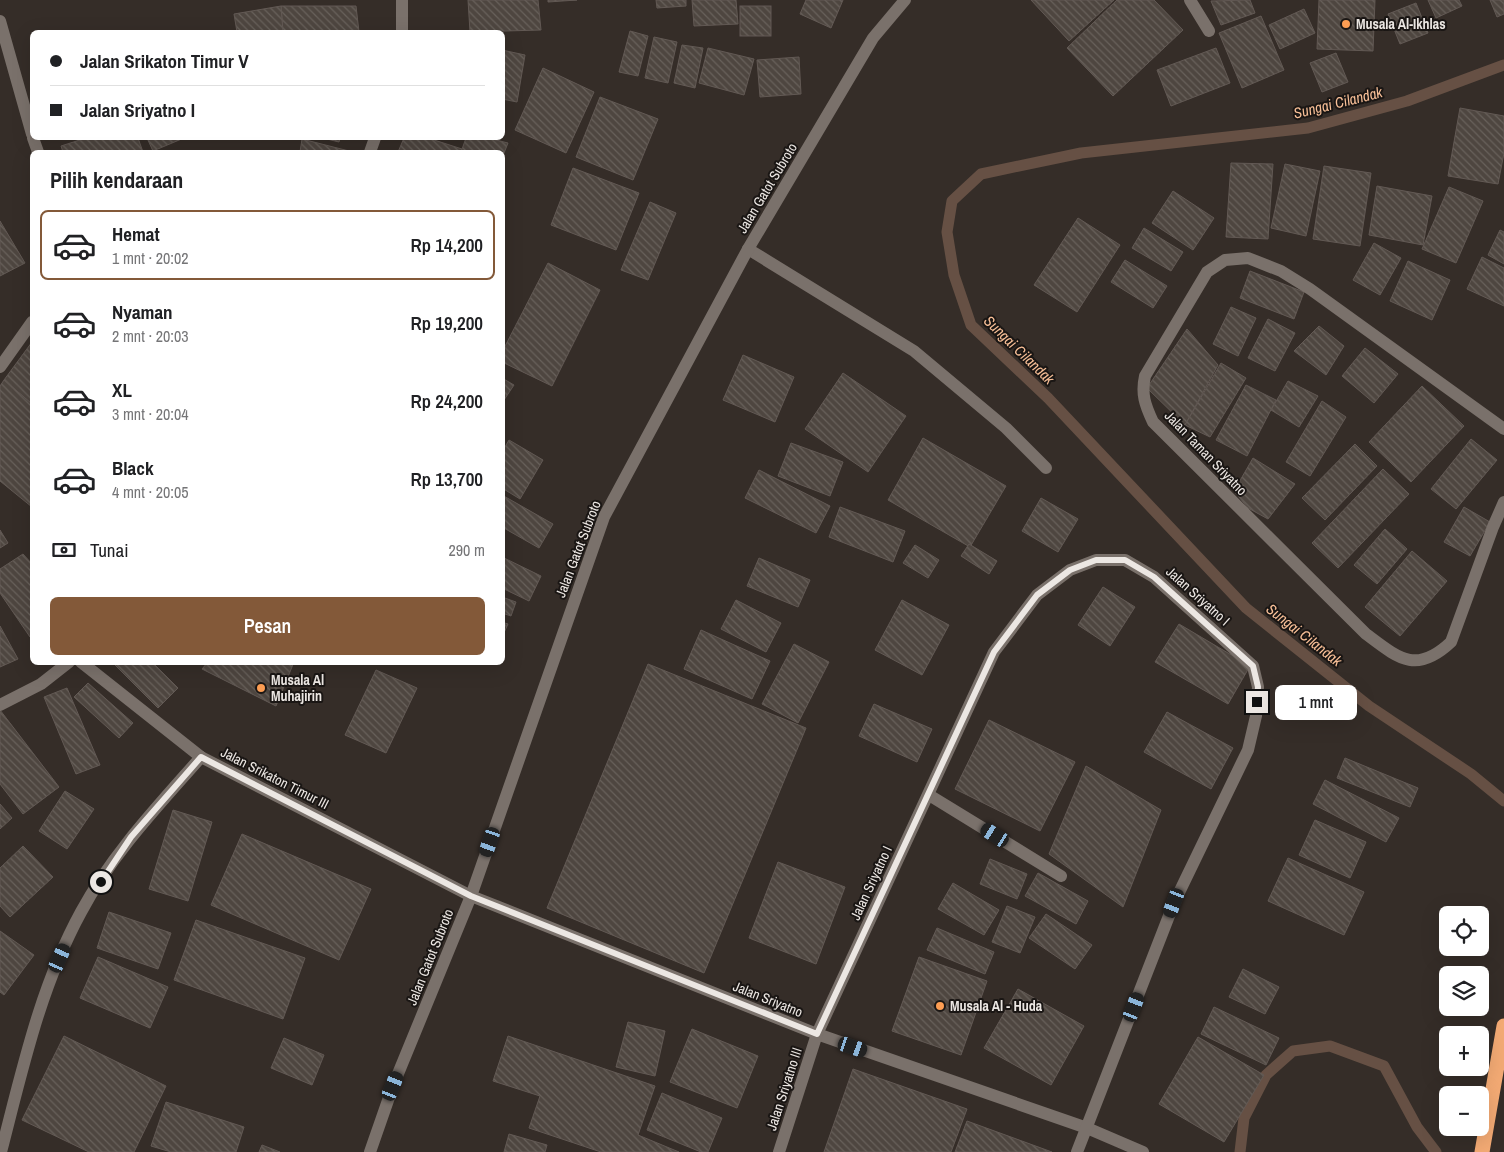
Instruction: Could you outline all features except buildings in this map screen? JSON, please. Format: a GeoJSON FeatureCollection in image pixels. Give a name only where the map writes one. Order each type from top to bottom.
{"type":"FeatureCollection","features":[{"type":"Feature","properties":{"kind":"highway"},"geometry":{"type":"LineString","coordinates":[[1482,1152],[1504,1026]]}},
{"type":"Feature","properties":{"kind":"street"},"geometry":{"type":"LineString","coordinates":[[402,0],[402,30]]}},
{"type":"Feature","properties":{"kind":"street","name":"Jalan Gatot Subroto"},"geometry":{"type":"LineString","coordinates":[[370,1152],[393,1086],[471,896],[604,517],[748,249],[873,38],[905,0]]}},
{"type":"Feature","properties":{"kind":"street"},"geometry":{"type":"LineString","coordinates":[[1190,0],[1209,31]]}},
{"type":"Feature","properties":{"kind":"street"},"geometry":{"type":"LineString","coordinates":[[0,21],[30,126]]}},
{"type":"Feature","properties":{"kind":"street"},"geometry":{"type":"LineString","coordinates":[[748,249],[914,351],[1006,428],[1046,468]]}},
{"type":"Feature","properties":{"kind":"street","name":"Jalan Taman Sriyatno"},"geometry":{"type":"LineString","coordinates":[[1504,429],[1310,289],[1281,271],[1248,258],[1225,260],[1207,272],[1145,376],[1142,390],[1145,406],[1153,422],[1366,634],[1399,659],[1422,660],[1438,655],[1451,642],[1504,502]]}},
{"type":"Feature","properties":{"kind":"street"},"geometry":{"type":"LineString","coordinates":[[0,366],[30,325]]}},
{"type":"Feature","properties":{"kind":"street","name":"Jalan Sriyatno I"},"geometry":{"type":"LineString","coordinates":[[817,1034],[994,652],[1037,595],[1070,570],[1096,560],[1125,560],[1154,577],[1253,666],[1258,687],[1256,716],[1248,750],[1174,903],[1076,1152]]}},
{"type":"Feature","properties":{"kind":"street"},"geometry":{"type":"LineString","coordinates":[[0,704],[41,684],[65,665]]}},
{"type":"Feature","properties":{"kind":"street","name":"Jalan Srikaton Timur III"},"geometry":{"type":"LineString","coordinates":[[85,665],[201,757],[471,896]]}},
{"type":"Feature","properties":{"kind":"street"},"geometry":{"type":"LineString","coordinates":[[1,1152],[40,1005],[81,912],[131,837],[201,757]]}},
{"type":"Feature","properties":{"kind":"street"},"geometry":{"type":"LineString","coordinates":[[929,795],[1061,876]]}},
{"type":"Feature","properties":{"kind":"street","name":"Jalan Sriyatno"},"geometry":{"type":"LineString","coordinates":[[471,896],[817,1034],[1087,1128],[1143,1152]]}},
{"type":"Feature","properties":{"kind":"street","name":"Jalan Sriyatno III"},"geometry":{"type":"LineString","coordinates":[[778,1152],[817,1034]]}},
{"type":"Feature","properties":{"kind":"waterway","name":"Sungai Cilandak"},"geometry":{"type":"LineString","coordinates":[[1504,65],[1407,101],[1308,128],[1081,153],[981,174],[952,201],[947,232],[954,275],[971,325],[1048,398],[1246,608],[1369,706],[1471,774],[1504,801]]}},
{"type":"Feature","properties":{"kind":"waterway","name":"Sungai Cilandak"},"geometry":{"type":"LineString","coordinates":[[1240,1152],[1244,1118],[1266,1075],[1293,1051],[1330,1046],[1384,1066],[1417,1127],[1436,1152]]}},
{"type":"Feature","properties":{"kind":"place","name":"Musala Al-Ikhlas"},"geometry":{"type":"Point","coordinates":[1346,24]}},
{"type":"Feature","properties":{"kind":"place","name":"Musala Al Muhajirin"},"geometry":{"type":"Point","coordinates":[261,688]}},
{"type":"Feature","properties":{"kind":"place","name":"Musala Al - Huda"},"geometry":{"type":"Point","coordinates":[940,1006]}},
{"type":"Feature","properties":{"kind":"route"},"geometry":{"type":"LineString","coordinates":[[101,882],[131,837],[201,757],[471,896],[817,1034],[994,652],[1037,595],[1070,570],[1096,560],[1125,560],[1154,577],[1253,666],[1258,687],[1257,702]]}}]}
